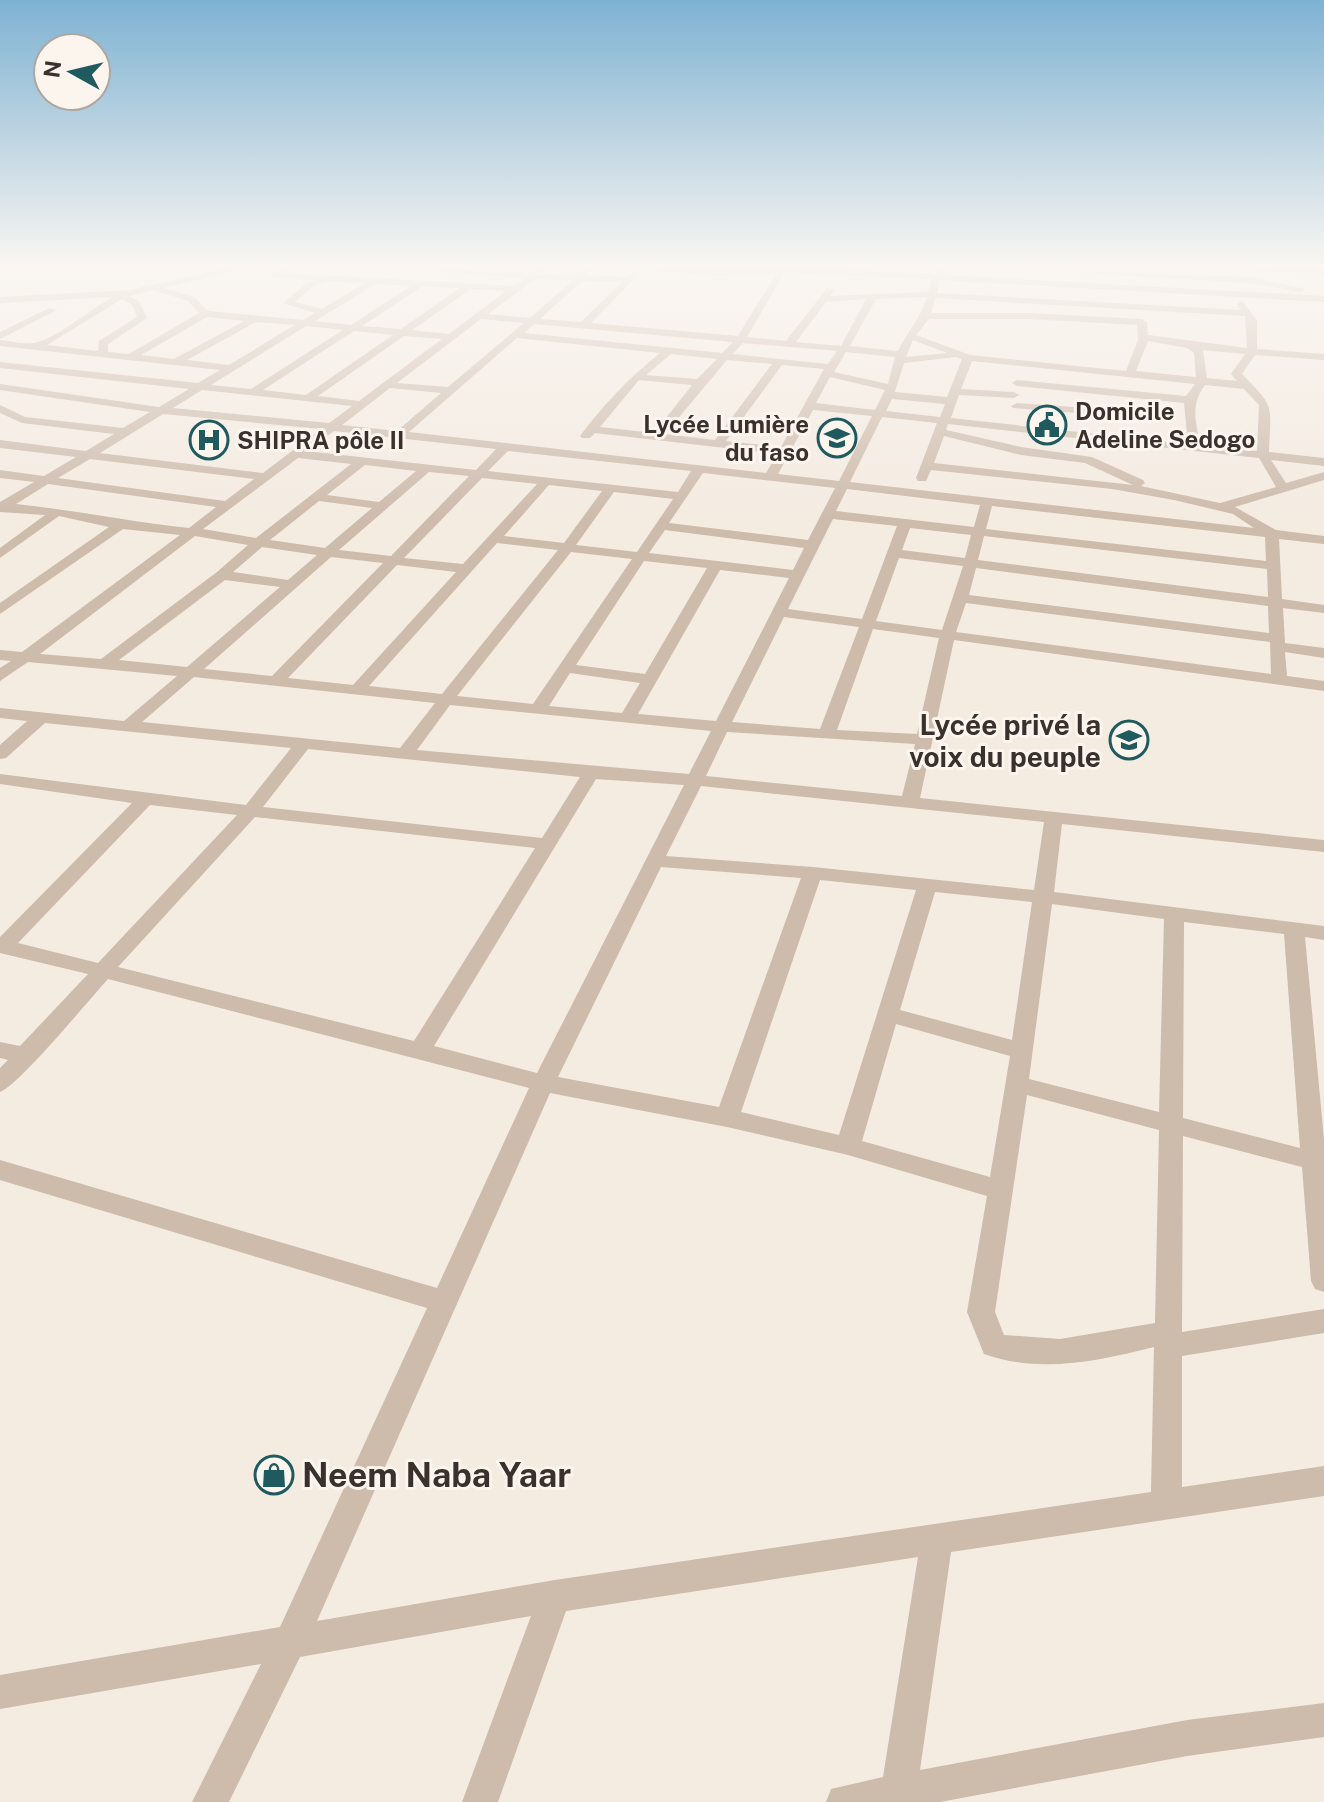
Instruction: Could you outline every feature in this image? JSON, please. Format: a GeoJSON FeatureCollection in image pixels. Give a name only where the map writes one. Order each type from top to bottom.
{"type":"FeatureCollection","features":[{"type":"Feature","properties":{"kind":"street"},"geometry":{"type":"LineString","coordinates":[[0,365],[25,352]]}},
{"type":"Feature","properties":{"kind":"street"},"geometry":{"type":"LineString","coordinates":[[84,352],[229,368]]}},
{"type":"Feature","properties":{"kind":"street"},"geometry":{"type":"LineString","coordinates":[[131,357],[139,352]]}},
{"type":"Feature","properties":{"kind":"street"},"geometry":{"type":"LineString","coordinates":[[176,362],[194,352]]}},
{"type":"Feature","properties":{"kind":"street"},"geometry":{"type":"LineString","coordinates":[[1,507],[256,352]]}},
{"type":"Feature","properties":{"kind":"street"},"geometry":{"type":"LineString","coordinates":[[252,393],[314,352]]}},
{"type":"Feature","properties":{"kind":"street"},"geometry":{"type":"LineString","coordinates":[[273,420],[370,352]]}},
{"type":"Feature","properties":{"kind":"street"},"geometry":{"type":"LineString","coordinates":[[0,676],[430,352]]}},
{"type":"Feature","properties":{"kind":"street"},"geometry":{"type":"LineString","coordinates":[[400,434],[494,352]]}},
{"type":"Feature","properties":{"kind":"street"},"geometry":{"type":"LineString","coordinates":[[571,455],[635,377],[667,352]]}},
{"type":"Feature","properties":{"kind":"street"},"geometry":{"type":"LineString","coordinates":[[668,352],[779,362],[830,371],[942,426],[1021,451],[1117,460],[1161,493]]}},
{"type":"Feature","properties":{"kind":"street"},"geometry":{"type":"LineString","coordinates":[[657,437],[700,382],[729,352]]}},
{"type":"Feature","properties":{"kind":"street"},"geometry":{"type":"LineString","coordinates":[[770,477],[843,352]]}},
{"type":"Feature","properties":{"kind":"street"},"geometry":{"type":"LineString","coordinates":[[210,1802],[291,1640],[543,1083],[885,399],[902,352]]}},
{"type":"Feature","properties":{"kind":"street"},"geometry":{"type":"LineString","coordinates":[[923,352],[964,361],[1018,385],[1115,413]]}},
{"type":"Feature","properties":{"kind":"street"},"geometry":{"type":"LineString","coordinates":[[923,352],[964,361]]}},
{"type":"Feature","properties":{"kind":"street"},"geometry":{"type":"LineString","coordinates":[[1130,374],[1138,352]]}},
{"type":"Feature","properties":{"kind":"street"},"geometry":{"type":"LineString","coordinates":[[1194,447],[1193,427],[1186,412],[1189,400],[1202,380],[1197,360],[1199,352]]}},
{"type":"Feature","properties":{"kind":"street"},"geometry":{"type":"LineString","coordinates":[[1252,352],[1236,374],[1251,386],[1265,404],[1263,456],[1284,490]]}},
{"type":"Feature","properties":{"kind":"street"},"geometry":{"type":"LineString","coordinates":[[1253,352],[1324,357]]}},
{"type":"Feature","properties":{"kind":"street"},"geometry":{"type":"LineString","coordinates":[[917,493],[954,397],[964,361]]}},
{"type":"Feature","properties":{"kind":"street"},"geometry":{"type":"LineString","coordinates":[[718,443],[779,362]]}},
{"type":"Feature","properties":{"kind":"street"},"geometry":{"type":"LineString","coordinates":[[0,365],[360,404]]}},
{"type":"Feature","properties":{"kind":"street"},"geometry":{"type":"LineString","coordinates":[[810,406],[954,397],[1018,385],[1130,374],[1251,386]]}},
{"type":"Feature","properties":{"kind":"street"},"geometry":{"type":"LineString","coordinates":[[635,377],[700,382]]}},
{"type":"Feature","properties":{"kind":"street"},"geometry":{"type":"LineString","coordinates":[[98,402],[135,380]]}},
{"type":"Feature","properties":{"kind":"street"},"geometry":{"type":"LineString","coordinates":[[387,385],[452,391]]}},
{"type":"Feature","properties":{"kind":"street"},"geometry":{"type":"LineString","coordinates":[[1018,385],[1189,400]]}},
{"type":"Feature","properties":{"kind":"street"},"geometry":{"type":"LineString","coordinates":[[1013,427],[1018,385]]}},
{"type":"Feature","properties":{"kind":"street"},"geometry":{"type":"LineString","coordinates":[[2,389],[159,410],[400,434],[1324,540]]}},
{"type":"Feature","properties":{"kind":"street"},"geometry":{"type":"LineString","coordinates":[[1113,437],[1117,394]]}},
{"type":"Feature","properties":{"kind":"street"},"geometry":{"type":"LineString","coordinates":[[0,408],[22,420],[124,432]]}},
{"type":"Feature","properties":{"kind":"street"},"geometry":{"type":"LineString","coordinates":[[942,426],[1013,427],[1061,435],[1113,437],[1324,462]]}},
{"type":"Feature","properties":{"kind":"street"},"geometry":{"type":"LineString","coordinates":[[591,429],[783,451]]}},
{"type":"Feature","properties":{"kind":"street"},"geometry":{"type":"LineString","coordinates":[[1117,460],[1130,439]]}},
{"type":"Feature","properties":{"kind":"street"},"geometry":{"type":"LineString","coordinates":[[0,444],[268,477]]}},
{"type":"Feature","properties":{"kind":"street"},"geometry":{"type":"LineString","coordinates":[[277,680],[506,446]]}},
{"type":"Feature","properties":{"kind":"street"},"geometry":{"type":"LineString","coordinates":[[297,454],[683,496]]}},
{"type":"Feature","properties":{"kind":"street"},"geometry":{"type":"LineString","coordinates":[[104,664],[222,575],[361,462]]}},
{"type":"Feature","properties":{"kind":"street"},"geometry":{"type":"LineString","coordinates":[[927,466],[1161,493],[1224,506],[1248,516],[1272,534]]}},
{"type":"Feature","properties":{"kind":"street"},"geometry":{"type":"LineString","coordinates":[[128,726],[288,584],[425,469]]}},
{"type":"Feature","properties":{"kind":"street"},"geometry":{"type":"LineString","coordinates":[[539,708],[699,469]]}},
{"type":"Feature","properties":{"kind":"street"},"geometry":{"type":"LineString","coordinates":[[0,474],[228,505]]}},
{"type":"Feature","properties":{"kind":"street"},"geometry":{"type":"LineString","coordinates":[[1028,506],[1034,476]]}},
{"type":"Feature","properties":{"kind":"street"},"geometry":{"type":"LineString","coordinates":[[1146,519],[1224,506],[1324,476]]}},
{"type":"Feature","properties":{"kind":"street"},"geometry":{"type":"LineString","coordinates":[[358,689],[546,481]]}},
{"type":"Feature","properties":{"kind":"street"},"geometry":{"type":"LineString","coordinates":[[405,754],[445,698],[569,548],[611,488]]}},
{"type":"Feature","properties":{"kind":"street"},"geometry":{"type":"LineString","coordinates":[[317,497],[382,506]]}},
{"type":"Feature","properties":{"kind":"street"},"geometry":{"type":"LineString","coordinates":[[910,803],[947,636],[972,562],[977,532],[987,502]]}},
{"type":"Feature","properties":{"kind":"street"},"geometry":{"type":"LineString","coordinates":[[1,507],[57,512],[120,525],[194,532],[328,553],[467,569]]}},
{"type":"Feature","properties":{"kind":"street"},"geometry":{"type":"LineString","coordinates":[[0,554],[57,512]]}},
{"type":"Feature","properties":{"kind":"street"},"geometry":{"type":"LineString","coordinates":[[827,514],[1273,566]]}},
{"type":"Feature","properties":{"kind":"street"},"geometry":{"type":"LineString","coordinates":[[827,734],[905,523]]}},
{"type":"Feature","properties":{"kind":"street"},"geometry":{"type":"LineString","coordinates":[[0,610],[120,525]]}},
{"type":"Feature","properties":{"kind":"street"},"geometry":{"type":"LineString","coordinates":[[662,526],[812,545]]}},
{"type":"Feature","properties":{"kind":"street"},"geometry":{"type":"LineString","coordinates":[[1272,534],[1279,680]]}},
{"type":"Feature","properties":{"kind":"street"},"geometry":{"type":"LineString","coordinates":[[496,539],[797,575]]}},
{"type":"Feature","properties":{"kind":"street"},"geometry":{"type":"LineString","coordinates":[[895,553],[1324,609]]}},
{"type":"Feature","properties":{"kind":"street"},"geometry":{"type":"LineString","coordinates":[[628,717],[716,565]]}},
{"type":"Feature","properties":{"kind":"street"},"geometry":{"type":"LineString","coordinates":[[222,575],[288,584]]}},
{"type":"Feature","properties":{"kind":"street"},"geometry":{"type":"LineString","coordinates":[[961,598],[1276,642],[1324,653]]}},
{"type":"Feature","properties":{"kind":"street"},"geometry":{"type":"LineString","coordinates":[[778,612],[1324,686]]}},
{"type":"Feature","properties":{"kind":"street"},"geometry":{"type":"LineString","coordinates":[[0,655],[277,680],[721,727],[923,739]]}},
{"type":"Feature","properties":{"kind":"street"},"geometry":{"type":"LineString","coordinates":[[565,668],[649,679]]}},
{"type":"Feature","properties":{"kind":"street"},"geometry":{"type":"LineString","coordinates":[[0,713],[591,773],[694,780],[1324,846]]}},
{"type":"Feature","properties":{"kind":"street"},"geometry":{"type":"LineString","coordinates":[[0,754],[41,717]]}},
{"type":"Feature","properties":{"kind":"street"},"geometry":{"type":"LineString","coordinates":[[0,1083],[252,809],[304,743]]}},
{"type":"Feature","properties":{"kind":"street"},"geometry":{"type":"LineString","coordinates":[[420,1050],[591,773]]}},
{"type":"Feature","properties":{"kind":"street"},"geometry":{"type":"LineString","coordinates":[[0,779],[146,799],[546,844]]}},
{"type":"Feature","properties":{"kind":"street"},"geometry":{"type":"LineString","coordinates":[[1,946],[146,799]]}},
{"type":"Feature","properties":{"kind":"street"},"geometry":{"type":"LineString","coordinates":[[1054,818],[1022,1051],[981,1312],[994,1345],[1020,1352],[1088,1351],[1324,1321]]}},
{"type":"Feature","properties":{"kind":"street"},"geometry":{"type":"LineString","coordinates":[[654,861],[813,873],[1043,897],[1324,933]]}},
{"type":"Feature","properties":{"kind":"street"},"geometry":{"type":"LineString","coordinates":[[727,1118],[813,873]]}},
{"type":"Feature","properties":{"kind":"street"},"geometry":{"type":"LineString","coordinates":[[848,1146],[927,885]]}},
{"type":"Feature","properties":{"kind":"street"},"geometry":{"type":"LineString","coordinates":[[1166,1504],[1174,914]]}},
{"type":"Feature","properties":{"kind":"street"},"geometry":{"type":"LineString","coordinates":[[1294,930],[1324,1281]]}},
{"type":"Feature","properties":{"kind":"street"},"geometry":{"type":"LineString","coordinates":[[1,946],[543,1083],[727,1118],[848,1146],[1000,1190]]}},
{"type":"Feature","properties":{"kind":"street"},"geometry":{"type":"LineString","coordinates":[[888,1014],[1022,1051]]}},
{"type":"Feature","properties":{"kind":"street"},"geometry":{"type":"LineString","coordinates":[[0,1050],[28,1056]]}},
{"type":"Feature","properties":{"kind":"street"},"geometry":{"type":"LineString","coordinates":[[1017,1084],[1314,1161]]}},
{"type":"Feature","properties":{"kind":"street"},"geometry":{"type":"LineString","coordinates":[[0,1170],[443,1301]]}},
{"type":"Feature","properties":{"kind":"street"},"geometry":{"type":"LineString","coordinates":[[0,1692],[555,1596],[1324,1481]]}},
{"type":"Feature","properties":{"kind":"street"},"geometry":{"type":"LineString","coordinates":[[898,1796],[937,1540]]}},
{"type":"Feature","properties":{"kind":"street"},"geometry":{"type":"LineString","coordinates":[[480,1802],[555,1596]]}},
{"type":"Feature","properties":{"kind":"street"},"geometry":{"type":"LineString","coordinates":[[844,1802],[898,1796],[1187,1738],[1324,1720]]}},
{"type":"Feature","properties":{"kind":"place","name":"Domicile Adeline Sedogo"},"geometry":{"type":"Point","coordinates":[1047,425]}},
{"type":"Feature","properties":{"kind":"place","name":"Lycée Lumière du faso"},"geometry":{"type":"Point","coordinates":[837,438]}},
{"type":"Feature","properties":{"kind":"place","name":"SHIPRA pôle II"},"geometry":{"type":"Point","coordinates":[209,440]}},
{"type":"Feature","properties":{"kind":"place","name":"Lycée privé la voix du peuple"},"geometry":{"type":"Point","coordinates":[1129,740]}},
{"type":"Feature","properties":{"kind":"place","name":"Neem Naba Yaar"},"geometry":{"type":"Point","coordinates":[274,1475]}}]}
